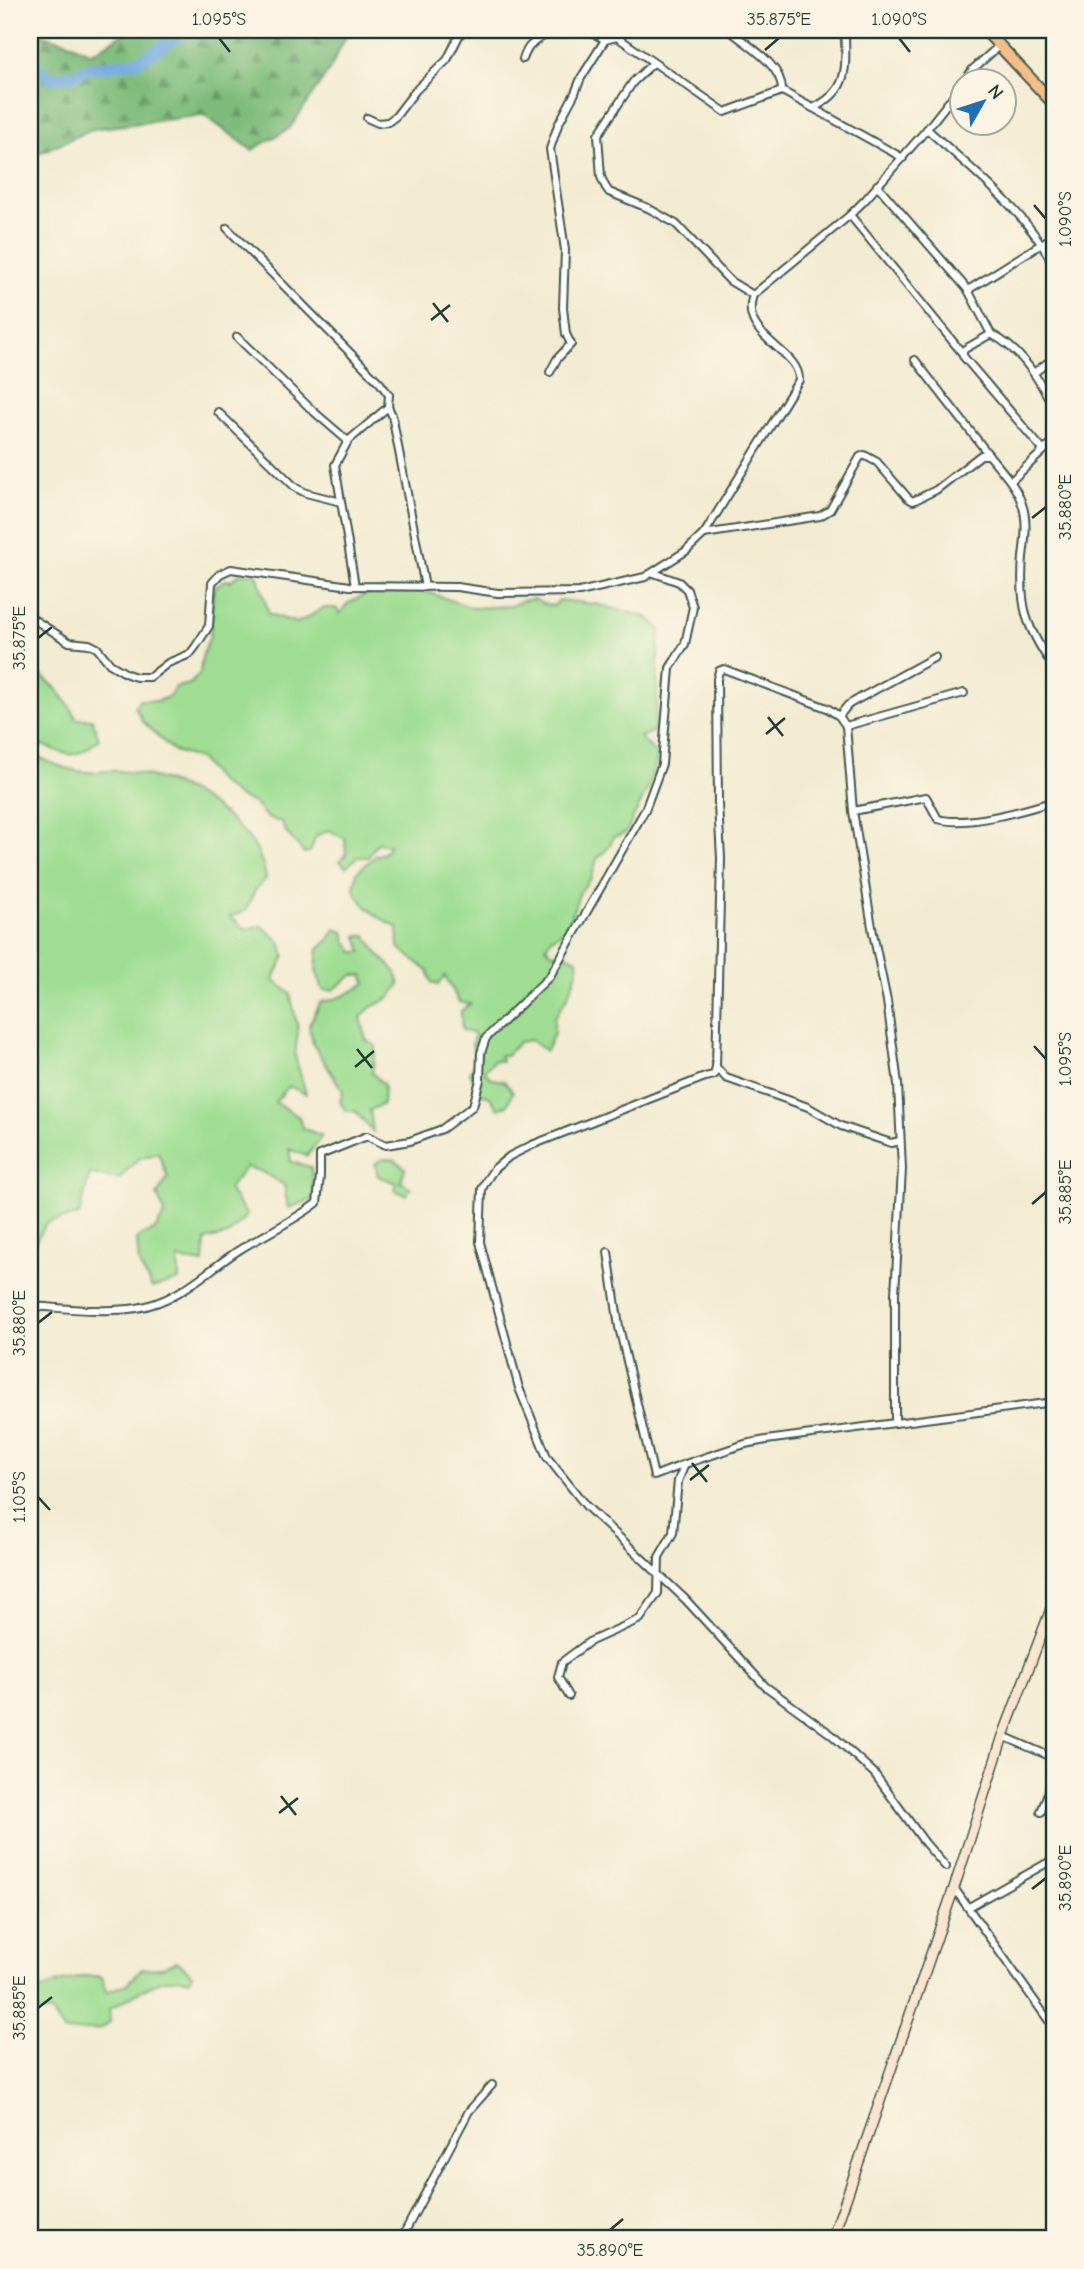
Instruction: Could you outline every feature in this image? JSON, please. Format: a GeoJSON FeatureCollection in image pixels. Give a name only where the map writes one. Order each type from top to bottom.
{"type":"FeatureCollection","features":[{"type":"Feature","properties":{"kind":"highway"},"geometry":{"type":"LineString","coordinates":[[985,30],[1054,104]]}},
{"type":"Feature","properties":{"kind":"main road"},"geometry":{"type":"LineString","coordinates":[[832,2239],[954,1888],[1003,1736],[1054,1601]]}},
{"type":"Feature","properties":{"kind":"street"},"geometry":{"type":"LineString","coordinates":[[367,118],[388,122],[396,116],[416,90],[447,60],[462,30]]}},
{"type":"Feature","properties":{"kind":"street"},"geometry":{"type":"LineString","coordinates":[[521,30],[554,33],[595,32],[605,40]]}},
{"type":"Feature","properties":{"kind":"street"},"geometry":{"type":"LineString","coordinates":[[607,30],[725,112],[782,91],[903,158]]}},
{"type":"Feature","properties":{"kind":"street"},"geometry":{"type":"LineString","coordinates":[[729,30],[778,73],[783,83],[782,91]]}},
{"type":"Feature","properties":{"kind":"street"},"geometry":{"type":"LineString","coordinates":[[813,108],[828,100],[840,88],[845,68],[845,30]]}},
{"type":"Feature","properties":{"kind":"street"},"geometry":{"type":"LineString","coordinates":[[523,59],[529,46],[554,33]]}},
{"type":"Feature","properties":{"kind":"street"},"geometry":{"type":"LineString","coordinates":[[550,372],[557,359],[571,344],[566,334],[563,308],[565,250],[550,149],[558,125],[581,78],[605,40],[617,37]]}},
{"type":"Feature","properties":{"kind":"street"},"geometry":{"type":"LineString","coordinates":[[976,66],[1000,45]]}},
{"type":"Feature","properties":{"kind":"street"},"geometry":{"type":"LineString","coordinates":[[653,63],[632,82],[598,135],[601,177],[609,192],[648,208],[676,224],[730,281],[753,295]]}},
{"type":"Feature","properties":{"kind":"street"},"geometry":{"type":"LineString","coordinates":[[30,617],[69,642],[89,644],[97,648],[110,664],[127,674],[150,677],[168,663],[190,654],[197,646],[209,626],[212,583],[225,571],[239,569],[306,581],[355,586],[457,587],[498,593],[565,593],[627,582],[654,573],[686,551],[704,534],[799,380],[798,370],[753,320],[749,310],[753,295],[850,215],[903,158],[948,103]]}},
{"type":"Feature","properties":{"kind":"street"},"geometry":{"type":"LineString","coordinates":[[928,129],[992,189],[1042,244],[1054,267]]}},
{"type":"Feature","properties":{"kind":"street"},"geometry":{"type":"LineString","coordinates":[[877,185],[968,290],[992,334],[1012,346],[1035,372],[1048,397]]}},
{"type":"Feature","properties":{"kind":"street"},"geometry":{"type":"LineString","coordinates":[[850,215],[1043,450]]}},
{"type":"Feature","properties":{"kind":"street"},"geometry":{"type":"LineString","coordinates":[[227,228],[389,395],[388,407],[407,480],[425,587]]}},
{"type":"Feature","properties":{"kind":"street"},"geometry":{"type":"LineString","coordinates":[[968,290],[1054,236]]}},
{"type":"Feature","properties":{"kind":"street"},"geometry":{"type":"LineString","coordinates":[[962,354],[973,343],[992,334]]}},
{"type":"Feature","properties":{"kind":"street"},"geometry":{"type":"LineString","coordinates":[[237,337],[348,441]]}},
{"type":"Feature","properties":{"kind":"street"},"geometry":{"type":"LineString","coordinates":[[1035,372],[1054,358]]}},
{"type":"Feature","properties":{"kind":"street"},"geometry":{"type":"LineString","coordinates":[[915,360],[1010,481],[1023,505],[1025,537],[1021,582],[1027,618],[1031,633],[1054,668]]}},
{"type":"Feature","properties":{"kind":"street"},"geometry":{"type":"LineString","coordinates":[[355,586],[335,465],[348,441],[388,407]]}},
{"type":"Feature","properties":{"kind":"street"},"geometry":{"type":"LineString","coordinates":[[218,412],[296,488],[341,502]]}},
{"type":"Feature","properties":{"kind":"street"},"geometry":{"type":"LineString","coordinates":[[1010,481],[1054,440]]}},
{"type":"Feature","properties":{"kind":"street"},"geometry":{"type":"LineString","coordinates":[[704,534],[820,516],[830,510],[860,457],[877,462],[913,501],[936,490],[981,455],[989,455]]}},
{"type":"Feature","properties":{"kind":"street"},"geometry":{"type":"LineString","coordinates":[[30,1306],[93,1310],[137,1308],[174,1297],[240,1250],[290,1223],[317,1203],[320,1155],[367,1136],[386,1144],[410,1141],[442,1129],[473,1107],[480,1080],[481,1053],[486,1038],[551,976],[645,810],[662,764],[670,668],[685,644],[693,607],[687,590],[679,582],[654,573]]}},
{"type":"Feature","properties":{"kind":"street"},"geometry":{"type":"LineString","coordinates":[[839,716],[848,705],[935,657]]}},
{"type":"Feature","properties":{"kind":"street"},"geometry":{"type":"LineString","coordinates":[[895,1423],[895,1294],[902,1169],[897,1076],[887,1001],[853,811],[846,726],[839,716],[827,708],[723,670],[718,672],[717,763],[721,858],[714,1075],[571,1129],[510,1156],[494,1169],[482,1189],[480,1242],[519,1388],[541,1445],[553,1466],[586,1506],[685,1599],[765,1686],[832,1735],[874,1773],[946,1867]]}},
{"type":"Feature","properties":{"kind":"street"},"geometry":{"type":"LineString","coordinates":[[846,726],[964,693]]}},
{"type":"Feature","properties":{"kind":"street"},"geometry":{"type":"LineString","coordinates":[[853,811],[926,797],[938,819],[950,821],[1006,816],[1054,801]]}},
{"type":"Feature","properties":{"kind":"street"},"geometry":{"type":"LineString","coordinates":[[716,1067],[726,1078],[808,1107],[841,1126],[891,1143],[900,1141]]}},
{"type":"Feature","properties":{"kind":"street"},"geometry":{"type":"LineString","coordinates":[[608,1252],[619,1327],[654,1476],[732,1448],[766,1440],[1054,1402]]}},
{"type":"Feature","properties":{"kind":"street"},"geometry":{"type":"LineString","coordinates":[[569,1696],[558,1677],[562,1662],[589,1642],[640,1619],[658,1594],[659,1557],[673,1533],[678,1480],[685,1464]]}},
{"type":"Feature","properties":{"kind":"street"},"geometry":{"type":"LineString","coordinates":[[1003,1736],[1054,1758]]}},
{"type":"Feature","properties":{"kind":"street"},"geometry":{"type":"LineString","coordinates":[[1041,1812],[1054,1776]]}},
{"type":"Feature","properties":{"kind":"street"},"geometry":{"type":"LineString","coordinates":[[969,1907],[1054,1859]]}},
{"type":"Feature","properties":{"kind":"street"},"geometry":{"type":"LineString","coordinates":[[954,1888],[1054,2028]]}},
{"type":"Feature","properties":{"kind":"street"},"geometry":{"type":"LineString","coordinates":[[401,2239],[469,2111],[492,2085]]}},
{"type":"Feature","properties":{"kind":"green space"},"geometry":{"type":"Polygon","coordinates":[[[129,30],[349,30],[330,69],[290,128],[252,150],[204,115],[93,129],[30,157],[30,32],[65,41],[92,53],[129,30]]]}},
{"type":"Feature","properties":{"kind":"green space"},"geometry":{"type":"Polygon","coordinates":[[[240,574],[257,574],[269,614],[297,623],[324,608],[336,608],[340,614],[347,604],[381,590],[424,591],[473,608],[511,606],[534,599],[554,606],[559,600],[595,604],[647,617],[660,629],[654,731],[640,737],[658,756],[648,788],[626,833],[613,837],[610,846],[597,859],[591,878],[580,892],[566,930],[551,938],[546,947],[552,953],[562,952],[577,959],[578,969],[568,996],[554,1018],[554,1033],[546,1051],[530,1040],[519,1042],[507,1055],[500,1055],[502,1061],[495,1060],[484,1071],[492,1079],[504,1081],[513,1092],[507,1105],[498,1109],[490,1097],[479,1093],[470,1072],[477,1060],[472,1045],[475,1034],[462,1030],[461,1011],[470,1004],[459,1002],[445,976],[438,985],[432,983],[428,971],[398,947],[398,928],[373,913],[354,890],[357,872],[375,856],[386,852],[389,845],[377,843],[368,857],[358,857],[346,867],[340,861],[346,854],[345,839],[329,830],[316,836],[310,852],[303,853],[285,831],[282,822],[267,818],[254,803],[237,796],[217,780],[200,759],[174,751],[143,722],[135,707],[139,700],[158,701],[168,697],[176,687],[190,684],[200,673],[202,657],[210,636],[213,593],[216,586],[240,574]]]}},
{"type":"Feature","properties":{"kind":"green space"},"geometry":{"type":"Polygon","coordinates":[[[30,642],[38,654],[33,671],[59,692],[77,719],[92,719],[99,739],[80,753],[66,754],[30,742],[30,642]]]}},
{"type":"Feature","properties":{"kind":"green space"},"geometry":{"type":"Polygon","coordinates":[[[30,753],[78,771],[119,771],[163,780],[203,799],[227,817],[258,851],[266,879],[255,890],[246,910],[230,917],[245,929],[262,926],[280,942],[285,956],[273,980],[290,993],[298,1029],[295,1056],[306,1094],[289,1086],[275,1102],[299,1117],[302,1128],[322,1136],[307,1156],[289,1149],[291,1162],[311,1167],[314,1199],[288,1208],[284,1185],[260,1171],[246,1167],[228,1189],[247,1215],[228,1235],[205,1240],[204,1263],[178,1259],[179,1280],[152,1288],[139,1264],[137,1238],[156,1229],[165,1213],[157,1195],[168,1177],[158,1153],[138,1159],[119,1179],[90,1174],[79,1215],[46,1223],[30,1252],[30,753]]]}},
{"type":"Feature","properties":{"kind":"green space"},"geometry":{"type":"Polygon","coordinates":[[[335,929],[344,932],[346,941],[354,952],[362,952],[357,936],[366,935],[379,955],[395,971],[400,984],[390,998],[371,1007],[361,1017],[366,1040],[376,1046],[372,1073],[384,1085],[383,1104],[370,1110],[373,1132],[355,1111],[346,1111],[340,1102],[343,1091],[313,1044],[309,1025],[321,1002],[345,995],[366,983],[363,975],[353,975],[333,990],[323,990],[316,970],[318,949],[328,941],[335,929]]]}},
{"type":"Feature","properties":{"kind":"green space"},"geometry":{"type":"Polygon","coordinates":[[[382,1159],[394,1159],[405,1168],[401,1182],[411,1188],[406,1195],[395,1190],[396,1183],[378,1176],[375,1164],[382,1159]]]}},
{"type":"Feature","properties":{"kind":"green space"},"geometry":{"type":"Polygon","coordinates":[[[177,1961],[192,1975],[189,1980],[178,1978],[157,1982],[109,2009],[110,2022],[100,2029],[65,2032],[52,2013],[30,2011],[30,1993],[56,1984],[75,1978],[102,1977],[106,1992],[127,1984],[142,1969],[162,1968],[177,1961]]]}},
{"type":"Feature","properties":{"kind":"waterway"},"geometry":{"type":"LineString","coordinates":[[30,62],[52,78],[72,75],[90,68],[139,61],[188,30]]}},
{"type":"Feature","properties":{"kind":"waterway"},"geometry":{"type":"LineString","coordinates":[[1044,30],[1054,41]]}}]}
